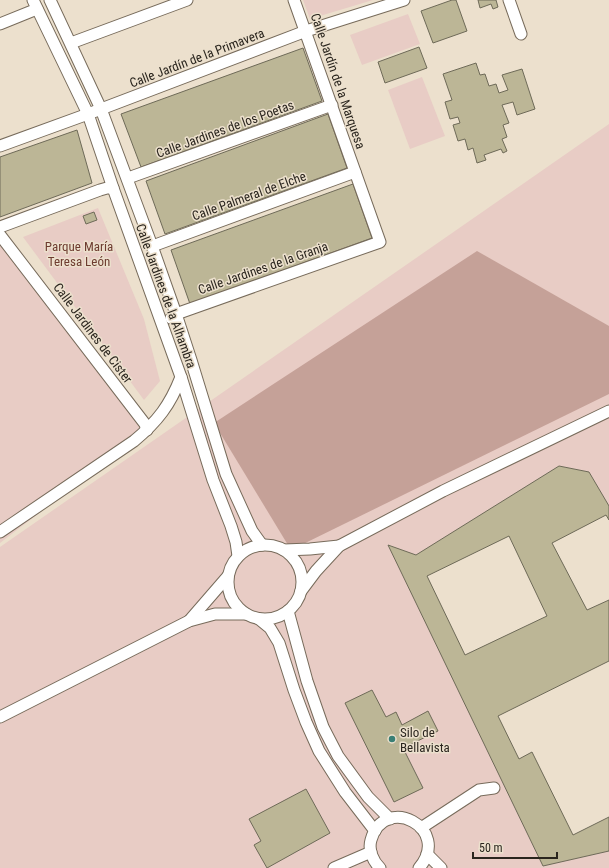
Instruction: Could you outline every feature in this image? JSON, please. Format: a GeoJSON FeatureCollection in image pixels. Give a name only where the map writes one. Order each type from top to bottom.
{"type":"FeatureCollection","features":[{"type":"Feature","properties":{"kind":"street","name":"Calle Jardines de la Alhambra"},"geometry":{"type":"LineString","coordinates":[[50,0],[101,109],[128,178],[176,314],[226,474],[252,530],[262,545]]}},
{"type":"Feature","properties":{"kind":"street"},"geometry":{"type":"LineString","coordinates":[[71,43],[187,0]]}},
{"type":"Feature","properties":{"kind":"street","name":"Calle Jardín de la Marquesa"},"geometry":{"type":"LineString","coordinates":[[294,0],[380,242]]}},
{"type":"Feature","properties":{"kind":"street","name":"Calle Jardín de la Primavera"},"geometry":{"type":"LineString","coordinates":[[0,146],[306,31],[404,0]]}},
{"type":"Feature","properties":{"kind":"street"},"geometry":{"type":"LineString","coordinates":[[509,0],[521,34]]}},
{"type":"Feature","properties":{"kind":"street","name":"Calle Jardines de la Alhambra"},"geometry":{"type":"LineString","coordinates":[[0,532],[134,441],[147,430],[158,419],[167,406],[175,393],[181,377],[88,114],[35,4]]}},
{"type":"Feature","properties":{"kind":"street"},"geometry":{"type":"LineString","coordinates":[[0,24],[35,4]]}},
{"type":"Feature","properties":{"kind":"street","name":"Calle Jardines de los Poetas"},"geometry":{"type":"LineString","coordinates":[[128,178],[332,106]]}},
{"type":"Feature","properties":{"kind":"street","name":"Calle Palmeral de Elche"},"geometry":{"type":"LineString","coordinates":[[152,246],[355,172]]}},
{"type":"Feature","properties":{"kind":"street"},"geometry":{"type":"LineString","coordinates":[[0,227],[100,190],[113,188]]}},
{"type":"Feature","properties":{"kind":"street","name":"Calle Jardines de Cister"},"geometry":{"type":"LineString","coordinates":[[0,235],[145,424],[147,430]]}},
{"type":"Feature","properties":{"kind":"street","name":"Calle Jardines de la Granja"},"geometry":{"type":"LineString","coordinates":[[159,314],[166,320],[172,318],[176,314],[380,242]]}},
{"type":"Feature","properties":{"kind":"street"},"geometry":{"type":"LineString","coordinates":[[181,377],[210,474],[231,526],[236,542],[238,556]]}},
{"type":"Feature","properties":{"kind":"street"},"geometry":{"type":"LineString","coordinates":[[258,619],[280,616],[288,611],[296,602],[301,591],[316,571],[339,546],[442,491],[609,411]]}},
{"type":"Feature","properties":{"kind":"street"},"geometry":{"type":"LineString","coordinates":[[301,591],[302,580],[299,568],[293,558],[284,550],[273,546],[262,545],[253,547],[244,551],[231,565],[228,576],[228,587],[231,598],[246,614],[258,619],[270,628],[279,643],[294,690],[319,752],[345,792],[375,831]]}},
{"type":"Feature","properties":{"kind":"street"},"geometry":{"type":"LineString","coordinates":[[284,550],[339,546]]}},
{"type":"Feature","properties":{"kind":"street"},"geometry":{"type":"LineString","coordinates":[[189,620],[228,576]]}},
{"type":"Feature","properties":{"kind":"street"},"geometry":{"type":"LineString","coordinates":[[288,611],[307,681],[323,727],[338,756],[368,797],[390,819]]}},
{"type":"Feature","properties":{"kind":"street"},"geometry":{"type":"LineString","coordinates":[[0,717],[189,620],[215,614],[246,614]]}},
{"type":"Feature","properties":{"kind":"street"},"geometry":{"type":"LineString","coordinates":[[422,828],[479,790],[494,788]]}},
{"type":"Feature","properties":{"kind":"street"},"geometry":{"type":"LineString","coordinates":[[380,868],[373,860],[371,852],[370,843],[375,831],[384,822],[390,819],[406,818],[422,828],[426,836],[428,854],[419,868]]}},
{"type":"Feature","properties":{"kind":"street"},"geometry":{"type":"LineString","coordinates":[[334,868],[371,852]]}},
{"type":"Feature","properties":{"kind":"street"},"geometry":{"type":"LineString","coordinates":[[428,854],[440,868]]}},
{"type":"Feature","properties":{"kind":"green space"},"geometry":{"type":"Polygon","coordinates":[[[303,0],[373,0],[310,19],[303,0]]]}},
{"type":"Feature","properties":{"kind":"green space"},"geometry":{"type":"Polygon","coordinates":[[[408,14],[420,44],[362,65],[350,35],[408,14]]]}},
{"type":"Feature","properties":{"kind":"green space"},"geometry":{"type":"Polygon","coordinates":[[[422,77],[445,136],[410,149],[388,90],[422,77]]]}},
{"type":"Feature","properties":{"kind":"green space"},"geometry":{"type":"Polygon","coordinates":[[[609,124],[609,506],[589,472],[559,466],[416,555],[389,545],[543,866],[609,851],[609,868],[0,868],[0,547],[609,124]]]}},
{"type":"Feature","properties":{"kind":"green space","name":"Parque María Teresa León"},"geometry":{"type":"Polygon","coordinates":[[[98,208],[144,319],[160,381],[144,400],[23,237],[98,208]]]}},
{"type":"Feature","properties":{"kind":"green space"},"geometry":{"type":"Polygon","coordinates":[[[0,235],[147,430],[0,543],[0,235]]]}},
{"type":"Feature","properties":{"kind":"shaded area"},"geometry":{"type":"Polygon","coordinates":[[[477,251],[609,326],[609,394],[291,550],[214,423],[477,251]]]}},
{"type":"Feature","properties":{"kind":"building"},"geometry":{"type":"Polygon","coordinates":[[[456,0],[467,31],[433,43],[421,11],[456,0]]]}},
{"type":"Feature","properties":{"kind":"building"},"geometry":{"type":"Polygon","coordinates":[[[478,0],[496,0],[498,7],[493,9],[491,4],[480,8],[478,0]]]}},
{"type":"Feature","properties":{"kind":"building"},"geometry":{"type":"Polygon","coordinates":[[[419,47],[427,68],[385,83],[378,62],[419,47]]]}},
{"type":"Feature","properties":{"kind":"building"},"geometry":{"type":"Polygon","coordinates":[[[303,48],[322,101],[141,167],[121,114],[303,48]]]}},
{"type":"Feature","properties":{"kind":"building"},"geometry":{"type":"Polygon","coordinates":[[[476,63],[480,75],[485,74],[489,86],[496,84],[499,93],[508,90],[502,75],[522,69],[535,109],[517,115],[513,102],[502,105],[509,123],[503,125],[507,137],[502,139],[507,151],[503,153],[501,149],[484,155],[486,160],[477,163],[473,148],[468,150],[465,139],[458,141],[453,125],[460,123],[458,117],[450,119],[445,102],[452,100],[443,74],[476,63]]]}},
{"type":"Feature","properties":{"kind":"building"},"geometry":{"type":"Polygon","coordinates":[[[328,114],[347,168],[165,234],[146,181],[328,114]]]}},
{"type":"Feature","properties":{"kind":"building"},"geometry":{"type":"Polygon","coordinates":[[[77,130],[92,183],[0,217],[0,157],[77,130]]]}},
{"type":"Feature","properties":{"kind":"building"},"geometry":{"type":"Polygon","coordinates":[[[353,184],[372,238],[190,304],[171,250],[353,184]]]}},
{"type":"Feature","properties":{"kind":"building"},"geometry":{"type":"Polygon","coordinates":[[[94,212],[97,220],[86,224],[83,216],[94,212]]]}},
{"type":"Feature","properties":{"kind":"building"},"geometry":{"type":"Polygon","coordinates":[[[559,466],[589,472],[609,506],[609,520],[606,515],[552,543],[587,610],[609,600],[609,661],[498,716],[519,759],[532,752],[573,835],[609,817],[609,851],[543,866],[388,545],[416,555],[559,466]],[[509,536],[427,576],[465,655],[547,616],[509,536]]]}},
{"type":"Feature","properties":{"kind":"building","name":"Silo de Bellavista"},"geometry":{"type":"Polygon","coordinates":[[[372,690],[386,717],[396,712],[402,725],[428,711],[438,731],[403,748],[423,788],[394,802],[345,703],[372,690]]]}},
{"type":"Feature","properties":{"kind":"building"},"geometry":{"type":"Polygon","coordinates":[[[306,789],[330,833],[267,868],[254,845],[261,841],[249,819],[306,789]]]}},
{"type":"Feature","properties":{"kind":"place","name":"Silo de Bellavista"},"geometry":{"type":"Point","coordinates":[392,739]}}]}
